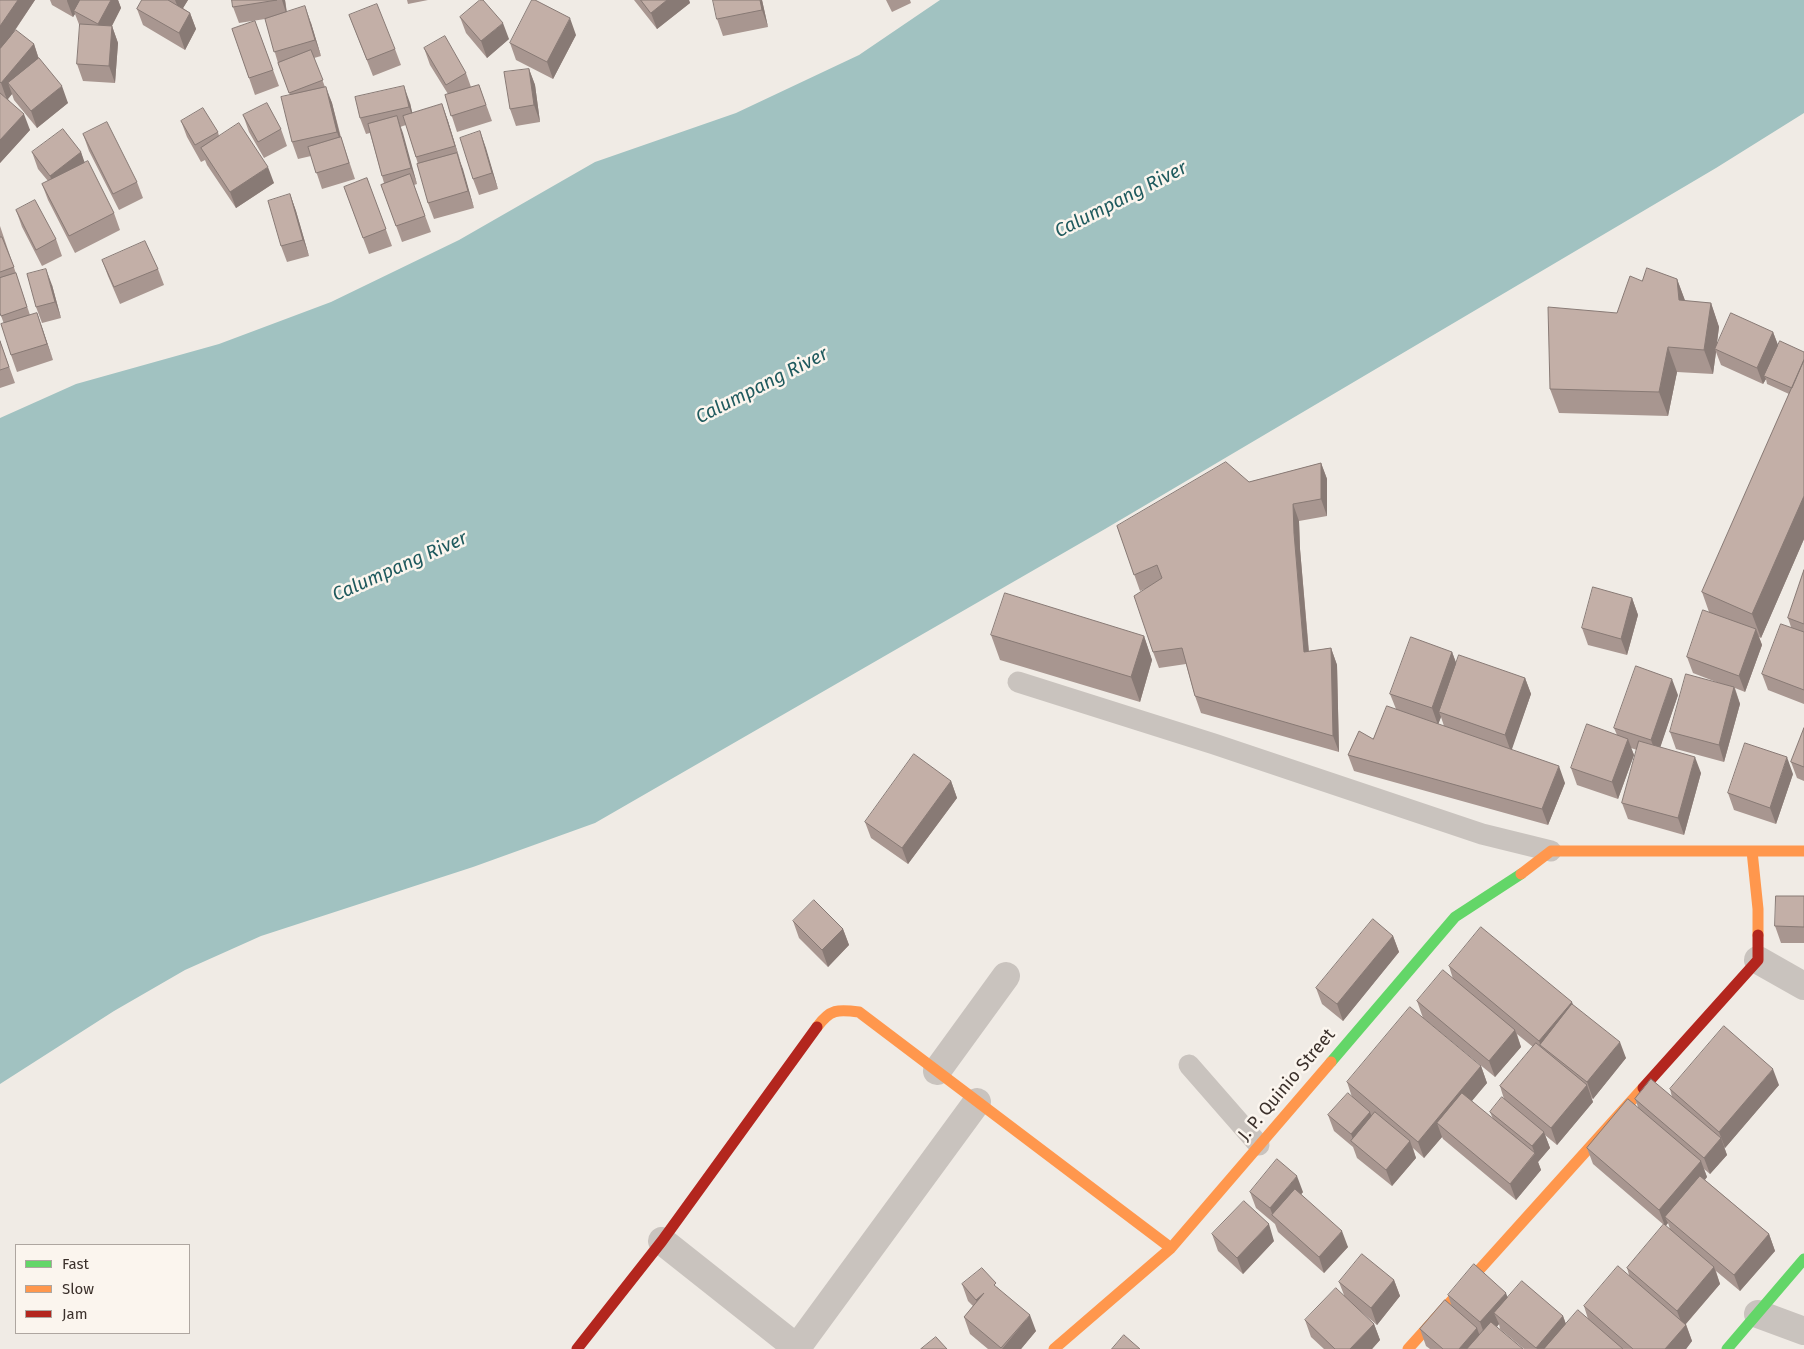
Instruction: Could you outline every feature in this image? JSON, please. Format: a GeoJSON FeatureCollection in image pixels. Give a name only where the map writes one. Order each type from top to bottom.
{"type":"FeatureCollection","features":[{"type":"Feature","properties":{"kind":"street"},"geometry":{"type":"LineString","coordinates":[[1551,850],[1804,851]]}},
{"type":"Feature","properties":{"kind":"street","name":"J. P. Quinio Street"},"geometry":{"type":"LineString","coordinates":[[1054,1349],[1171,1248],[1455,918],[1512,881],[1551,850]]}},
{"type":"Feature","properties":{"kind":"street"},"geometry":{"type":"LineString","coordinates":[[1408,1349],[1758,960],[1758,909],[1752,852]]}},
{"type":"Feature","properties":{"kind":"street"},"geometry":{"type":"LineString","coordinates":[[1758,960],[1804,986]]}},
{"type":"Feature","properties":{"kind":"street"},"geometry":{"type":"LineString","coordinates":[[937,1071],[1006,976]]}},
{"type":"Feature","properties":{"kind":"street"},"geometry":{"type":"LineString","coordinates":[[577,1349],[662,1241],[824,1017],[839,1009],[859,1012],[1171,1248]]}},
{"type":"Feature","properties":{"kind":"street"},"geometry":{"type":"LineString","coordinates":[[662,1241],[797,1348],[977,1102]]}},
{"type":"Feature","properties":{"kind":"street"},"geometry":{"type":"LineString","coordinates":[[1727,1349],[1804,1259]]}},
{"type":"Feature","properties":{"kind":"street"},"geometry":{"type":"LineString","coordinates":[[1758,1314],[1804,1331]]}},
{"type":"Feature","properties":{"kind":"lane"},"geometry":{"type":"LineString","coordinates":[[1018,682],[1214,744],[1482,834],[1551,850]]}},
{"type":"Feature","properties":{"kind":"lane"},"geometry":{"type":"LineString","coordinates":[[1189,1065],[1259,1145]]}},
{"type":"Feature","properties":{"kind":"water","name":"Calumpang River"},"geometry":{"type":"Polygon","coordinates":[[[940,0],[1804,0],[1804,113],[1716,168],[1105,529],[595,823],[473,867],[261,936],[185,970],[114,1011],[0,1084],[0,418],[76,384],[219,344],[331,302],[459,240],[595,162],[736,113],[859,55],[940,0]]]}},
{"type":"Feature","properties":{"kind":"building"},"geometry":{"type":"Polygon","coordinates":[[[0,0],[18,0],[0,26],[0,0]]]}},
{"type":"Feature","properties":{"kind":"building"},"geometry":{"type":"Polygon","coordinates":[[[80,0],[111,0],[98,24],[74,11],[80,0]]]}},
{"type":"Feature","properties":{"kind":"building"},"geometry":{"type":"Polygon","coordinates":[[[142,0],[168,0],[190,13],[179,33],[137,9],[142,0]]]}},
{"type":"Feature","properties":{"kind":"building"},"geometry":{"type":"Polygon","coordinates":[[[232,0],[277,0],[233,7],[232,0]]]}},
{"type":"Feature","properties":{"kind":"building"},"geometry":{"type":"Polygon","coordinates":[[[480,0],[483,0],[503,23],[481,41],[460,17],[480,0]]]}},
{"type":"Feature","properties":{"kind":"building"},"geometry":{"type":"Polygon","coordinates":[[[532,0],[570,18],[547,62],[510,43],[532,0]]]}},
{"type":"Feature","properties":{"kind":"building"},"geometry":{"type":"Polygon","coordinates":[[[641,0],[667,0],[651,13],[641,0]]]}},
{"type":"Feature","properties":{"kind":"building"},"geometry":{"type":"Polygon","coordinates":[[[713,0],[760,0],[762,10],[717,19],[713,0]]]}},
{"type":"Feature","properties":{"kind":"building"},"geometry":{"type":"Polygon","coordinates":[[[377,4],[395,49],[367,60],[349,15],[377,4]]]}},
{"type":"Feature","properties":{"kind":"building"},"geometry":{"type":"Polygon","coordinates":[[[305,6],[315,40],[274,52],[265,19],[305,6]]]}},
{"type":"Feature","properties":{"kind":"building"},"geometry":{"type":"Polygon","coordinates":[[[255,21],[273,70],[249,78],[232,29],[255,21]]]}},
{"type":"Feature","properties":{"kind":"building"},"geometry":{"type":"Polygon","coordinates":[[[80,24],[112,26],[109,66],[77,64],[80,24]]]}},
{"type":"Feature","properties":{"kind":"building"},"geometry":{"type":"Polygon","coordinates":[[[16,30],[34,44],[1,83],[0,49],[16,30]]]}},
{"type":"Feature","properties":{"kind":"building"},"geometry":{"type":"Polygon","coordinates":[[[445,36],[466,73],[446,85],[424,48],[445,36]]]}},
{"type":"Feature","properties":{"kind":"building"},"geometry":{"type":"Polygon","coordinates":[[[311,50],[323,80],[289,93],[278,63],[311,50]]]}},
{"type":"Feature","properties":{"kind":"building"},"geometry":{"type":"Polygon","coordinates":[[[39,58],[62,86],[31,111],[8,83],[39,58]]]}},
{"type":"Feature","properties":{"kind":"building"},"geometry":{"type":"Polygon","coordinates":[[[529,69],[534,105],[510,109],[504,72],[529,69]]]}},
{"type":"Feature","properties":{"kind":"building"},"geometry":{"type":"Polygon","coordinates":[[[479,85],[486,105],[451,116],[445,95],[479,85]]]}},
{"type":"Feature","properties":{"kind":"building"},"geometry":{"type":"Polygon","coordinates":[[[404,86],[409,107],[360,118],[355,97],[404,86]]]}},
{"type":"Feature","properties":{"kind":"building"},"geometry":{"type":"Polygon","coordinates":[[[326,87],[337,132],[292,142],[281,97],[326,87]]]}},
{"type":"Feature","properties":{"kind":"building"},"geometry":{"type":"Polygon","coordinates":[[[0,93],[24,114],[0,140],[0,93]]]}},
{"type":"Feature","properties":{"kind":"building"},"geometry":{"type":"Polygon","coordinates":[[[267,103],[281,129],[258,142],[243,115],[267,103]]]}},
{"type":"Feature","properties":{"kind":"building"},"geometry":{"type":"Polygon","coordinates":[[[442,104],[455,146],[416,157],[403,116],[442,104]]]}},
{"type":"Feature","properties":{"kind":"building"},"geometry":{"type":"Polygon","coordinates":[[[203,108],[218,132],[195,145],[181,121],[203,108]]]}},
{"type":"Feature","properties":{"kind":"building"},"geometry":{"type":"Polygon","coordinates":[[[397,116],[411,168],[382,176],[368,124],[397,116]]]}},
{"type":"Feature","properties":{"kind":"building"},"geometry":{"type":"Polygon","coordinates":[[[107,122],[137,182],[113,194],[83,134],[107,122]]]}},
{"type":"Feature","properties":{"kind":"building"},"geometry":{"type":"Polygon","coordinates":[[[239,123],[268,167],[230,192],[201,148],[239,123]]]}},
{"type":"Feature","properties":{"kind":"building"},"geometry":{"type":"Polygon","coordinates":[[[63,129],[81,152],[50,176],[32,152],[63,129]]]}},
{"type":"Feature","properties":{"kind":"building"},"geometry":{"type":"Polygon","coordinates":[[[480,131],[492,173],[473,179],[460,138],[480,131]]]}},
{"type":"Feature","properties":{"kind":"building"},"geometry":{"type":"Polygon","coordinates":[[[341,137],[349,163],[316,173],[308,147],[341,137]]]}},
{"type":"Feature","properties":{"kind":"building"},"geometry":{"type":"Polygon","coordinates":[[[457,153],[468,191],[428,203],[417,164],[457,153]]]}},
{"type":"Feature","properties":{"kind":"building"},"geometry":{"type":"Polygon","coordinates":[[[88,161],[114,213],[69,236],[42,184],[88,161]]]}},
{"type":"Feature","properties":{"kind":"building"},"geometry":{"type":"Polygon","coordinates":[[[410,174],[425,216],[396,226],[381,185],[410,174]]]}},
{"type":"Feature","properties":{"kind":"building"},"geometry":{"type":"Polygon","coordinates":[[[367,178],[386,229],[363,238],[344,187],[367,178]]]}},
{"type":"Feature","properties":{"kind":"building"},"geometry":{"type":"Polygon","coordinates":[[[290,194],[303,240],[281,246],[268,201],[290,194]]]}},
{"type":"Feature","properties":{"kind":"building"},"geometry":{"type":"Polygon","coordinates":[[[35,200],[56,239],[36,250],[16,210],[35,200]]]}},
{"type":"Feature","properties":{"kind":"building"},"geometry":{"type":"Polygon","coordinates":[[[0,237],[2,237],[14,267],[0,272],[0,237]]]}},
{"type":"Feature","properties":{"kind":"building"},"geometry":{"type":"Polygon","coordinates":[[[145,241],[158,269],[114,287],[102,260],[145,241]]]}},
{"type":"Feature","properties":{"kind":"building"},"geometry":{"type":"Polygon","coordinates":[[[1647,268],[1677,279],[1679,300],[1711,303],[1704,350],[1668,347],[1659,392],[1550,389],[1548,307],[1617,313],[1630,276],[1642,281],[1647,268]]]}},
{"type":"Feature","properties":{"kind":"building"},"geometry":{"type":"Polygon","coordinates":[[[46,269],[55,302],[36,307],[27,274],[46,269]]]}},
{"type":"Feature","properties":{"kind":"building"},"geometry":{"type":"Polygon","coordinates":[[[16,273],[27,307],[1,316],[0,278],[16,273]]]}},
{"type":"Feature","properties":{"kind":"building"},"geometry":{"type":"Polygon","coordinates":[[[37,313],[47,344],[11,355],[1,324],[37,313]]]}},
{"type":"Feature","properties":{"kind":"building"},"geometry":{"type":"Polygon","coordinates":[[[1731,313],[1773,332],[1757,368],[1715,349],[1731,313]]]}},
{"type":"Feature","properties":{"kind":"building"},"geometry":{"type":"Polygon","coordinates":[[[0,341],[9,367],[0,370],[0,341]]]}},
{"type":"Feature","properties":{"kind":"building"},"geometry":{"type":"Polygon","coordinates":[[[1780,341],[1804,352],[1804,360],[1792,388],[1764,376],[1780,341]]]}},
{"type":"Feature","properties":{"kind":"building"},"geometry":{"type":"Polygon","coordinates":[[[1804,360],[1804,496],[1752,614],[1702,592],[1804,360]]]}},
{"type":"Feature","properties":{"kind":"building"},"geometry":{"type":"Polygon","coordinates":[[[1226,462],[1249,482],[1321,463],[1321,499],[1293,504],[1294,533],[1304,652],[1331,648],[1333,736],[1195,696],[1182,648],[1153,652],[1134,596],[1162,578],[1157,565],[1134,575],[1117,526],[1226,462]]]}},
{"type":"Feature","properties":{"kind":"building"},"geometry":{"type":"Polygon","coordinates":[[[1804,570],[1804,624],[1788,618],[1804,570]]]}},
{"type":"Feature","properties":{"kind":"building"},"geometry":{"type":"Polygon","coordinates":[[[1593,587],[1632,598],[1621,639],[1582,628],[1593,587]]]}},
{"type":"Feature","properties":{"kind":"building"},"geometry":{"type":"Polygon","coordinates":[[[1005,593],[1144,636],[1131,677],[991,635],[1005,593]]]}},
{"type":"Feature","properties":{"kind":"building"},"geometry":{"type":"Polygon","coordinates":[[[1703,610],[1756,629],[1739,676],[1687,657],[1703,610]]]}},
{"type":"Feature","properties":{"kind":"building"},"geometry":{"type":"Polygon","coordinates":[[[1781,624],[1804,632],[1804,690],[1762,674],[1781,624]]]}},
{"type":"Feature","properties":{"kind":"building"},"geometry":{"type":"Polygon","coordinates":[[[1411,637],[1452,652],[1432,708],[1390,694],[1411,637]]]}},
{"type":"Feature","properties":{"kind":"building"},"geometry":{"type":"Polygon","coordinates":[[[1459,655],[1525,678],[1505,735],[1439,712],[1459,655]]]}},
{"type":"Feature","properties":{"kind":"building"},"geometry":{"type":"Polygon","coordinates":[[[1636,666],[1672,679],[1651,740],[1614,728],[1636,666]]]}},
{"type":"Feature","properties":{"kind":"building"},"geometry":{"type":"Polygon","coordinates":[[[1686,674],[1734,687],[1719,745],[1670,732],[1686,674]]]}},
{"type":"Feature","properties":{"kind":"building"},"geometry":{"type":"Polygon","coordinates":[[[1387,706],[1559,766],[1542,809],[1348,755],[1359,731],[1373,739],[1387,706]]]}},
{"type":"Feature","properties":{"kind":"building"},"geometry":{"type":"Polygon","coordinates":[[[1587,724],[1628,739],[1612,782],[1571,768],[1587,724]]]}},
{"type":"Feature","properties":{"kind":"building"},"geometry":{"type":"Polygon","coordinates":[[[1804,728],[1804,767],[1791,762],[1804,728]]]}},
{"type":"Feature","properties":{"kind":"building"},"geometry":{"type":"Polygon","coordinates":[[[1639,741],[1695,757],[1678,818],[1622,803],[1639,741]]]}},
{"type":"Feature","properties":{"kind":"building"},"geometry":{"type":"Polygon","coordinates":[[[1745,743],[1787,757],[1770,808],[1728,793],[1745,743]]]}},
{"type":"Feature","properties":{"kind":"building"},"geometry":{"type":"Polygon","coordinates":[[[914,754],[951,781],[902,848],[865,822],[914,754]]]}},
{"type":"Feature","properties":{"kind":"building"},"geometry":{"type":"Polygon","coordinates":[[[1776,896],[1804,896],[1804,927],[1775,926],[1776,896]]]}},
{"type":"Feature","properties":{"kind":"building"},"geometry":{"type":"Polygon","coordinates":[[[814,900],[843,929],[822,950],[793,921],[814,900]]]}},
{"type":"Feature","properties":{"kind":"building"},"geometry":{"type":"Polygon","coordinates":[[[1373,919],[1393,936],[1337,1004],[1316,988],[1373,919]]]}},
{"type":"Feature","properties":{"kind":"building"},"geometry":{"type":"Polygon","coordinates":[[[1481,927],[1572,1002],[1539,1041],[1449,966],[1481,927]]]}},
{"type":"Feature","properties":{"kind":"building"},"geometry":{"type":"Polygon","coordinates":[[[1443,970],[1515,1030],[1489,1061],[1417,1001],[1443,970]]]}},
{"type":"Feature","properties":{"kind":"building"},"geometry":{"type":"Polygon","coordinates":[[[1572,1004],[1620,1042],[1587,1082],[1540,1045],[1572,1004]]]}},
{"type":"Feature","properties":{"kind":"building"},"geometry":{"type":"Polygon","coordinates":[[[1410,1007],[1481,1066],[1418,1142],[1347,1082],[1410,1007]]]}},
{"type":"Feature","properties":{"kind":"building"},"geometry":{"type":"Polygon","coordinates":[[[1724,1026],[1773,1069],[1719,1132],[1670,1089],[1724,1026]]]}},
{"type":"Feature","properties":{"kind":"building"},"geometry":{"type":"Polygon","coordinates":[[[1536,1043],[1587,1085],[1551,1128],[1500,1086],[1536,1043]]]}},
{"type":"Feature","properties":{"kind":"building"},"geometry":{"type":"Polygon","coordinates":[[[1651,1079],[1721,1138],[1704,1158],[1635,1099],[1651,1079]]]}},
{"type":"Feature","properties":{"kind":"building"},"geometry":{"type":"Polygon","coordinates":[[[1348,1093],[1370,1112],[1351,1134],[1328,1115],[1348,1093]]]}},
{"type":"Feature","properties":{"kind":"building"},"geometry":{"type":"Polygon","coordinates":[[[1462,1093],[1535,1153],[1510,1184],[1437,1123],[1462,1093]]]}},
{"type":"Feature","properties":{"kind":"building"},"geometry":{"type":"Polygon","coordinates":[[[1502,1097],[1544,1132],[1532,1146],[1490,1112],[1502,1097]]]}},
{"type":"Feature","properties":{"kind":"building"},"geometry":{"type":"Polygon","coordinates":[[[1628,1099],[1701,1161],[1659,1210],[1587,1148],[1628,1099]]]}},
{"type":"Feature","properties":{"kind":"building"},"geometry":{"type":"Polygon","coordinates":[[[1375,1112],[1410,1141],[1386,1170],[1351,1141],[1375,1112]]]}},
{"type":"Feature","properties":{"kind":"building"},"geometry":{"type":"Polygon","coordinates":[[[1277,1159],[1297,1176],[1270,1208],[1250,1192],[1277,1159]]]}},
{"type":"Feature","properties":{"kind":"building"},"geometry":{"type":"Polygon","coordinates":[[[1700,1176],[1769,1234],[1734,1275],[1665,1217],[1700,1176]]]}},
{"type":"Feature","properties":{"kind":"building"},"geometry":{"type":"Polygon","coordinates":[[[1295,1189],[1342,1231],[1319,1257],[1272,1215],[1295,1189]]]}},
{"type":"Feature","properties":{"kind":"building"},"geometry":{"type":"Polygon","coordinates":[[[1244,1201],[1269,1224],[1237,1258],[1212,1234],[1244,1201]]]}},
{"type":"Feature","properties":{"kind":"building"},"geometry":{"type":"Polygon","coordinates":[[[1664,1224],[1714,1267],[1677,1311],[1627,1268],[1664,1224]]]}},
{"type":"Feature","properties":{"kind":"building"},"geometry":{"type":"Polygon","coordinates":[[[1362,1254],[1394,1280],[1371,1308],[1339,1282],[1362,1254]]]}},
{"type":"Feature","properties":{"kind":"building"},"geometry":{"type":"Polygon","coordinates":[[[1474,1264],[1506,1293],[1480,1322],[1448,1295],[1474,1264]]]}},
{"type":"Feature","properties":{"kind":"building"},"geometry":{"type":"Polygon","coordinates":[[[1618,1266],[1686,1325],[1665,1349],[1633,1349],[1584,1306],[1618,1266]]]}},
{"type":"Feature","properties":{"kind":"building"},"geometry":{"type":"Polygon","coordinates":[[[982,1268],[996,1283],[994,1285],[1030,1315],[1001,1348],[964,1317],[984,1293],[976,1300],[962,1284],[982,1268]]]}},
{"type":"Feature","properties":{"kind":"building"},"geometry":{"type":"Polygon","coordinates":[[[1522,1281],[1563,1316],[1536,1348],[1494,1313],[1522,1281]]]}},
{"type":"Feature","properties":{"kind":"building"},"geometry":{"type":"Polygon","coordinates":[[[1336,1288],[1374,1324],[1350,1349],[1335,1349],[1305,1320],[1336,1288]]]}},
{"type":"Feature","properties":{"kind":"building"},"geometry":{"type":"Polygon","coordinates":[[[1445,1300],[1477,1328],[1459,1349],[1443,1349],[1420,1329],[1445,1300]]]}},
{"type":"Feature","properties":{"kind":"building"},"geometry":{"type":"Polygon","coordinates":[[[1578,1310],[1623,1349],[1544,1349],[1578,1310]]]}},
{"type":"Feature","properties":{"kind":"building"},"geometry":{"type":"Polygon","coordinates":[[[1491,1322],[1523,1349],[1467,1349],[1491,1322]]]}},
{"type":"Feature","properties":{"kind":"building"},"geometry":{"type":"Polygon","coordinates":[[[1124,1335],[1140,1349],[1112,1349],[1124,1335]]]}},
{"type":"Feature","properties":{"kind":"building"},"geometry":{"type":"Polygon","coordinates":[[[936,1337],[947,1349],[921,1349],[936,1337]]]}},
{"type":"Feature","properties":{"kind":"traffic: fast"},"geometry":{"type":"LineString","coordinates":[[1331,1062],[1455,917],[1521,874]]}},
{"type":"Feature","properties":{"kind":"traffic: fast"},"geometry":{"type":"LineString","coordinates":[[1727,1349],[1804,1259]]}},
{"type":"Feature","properties":{"kind":"traffic: slow"},"geometry":{"type":"LineString","coordinates":[[1521,874],[1551,851],[1804,851]]}},
{"type":"Feature","properties":{"kind":"traffic: slow"},"geometry":{"type":"LineString","coordinates":[[1752,851],[1758,909],[1758,935]]}},
{"type":"Feature","properties":{"kind":"traffic: slow"},"geometry":{"type":"LineString","coordinates":[[817,1027],[826,1017],[835,1012],[859,1012],[1171,1248]]}},
{"type":"Feature","properties":{"kind":"traffic: slow"},"geometry":{"type":"LineString","coordinates":[[1054,1349],[1171,1248],[1331,1062]]}},
{"type":"Feature","properties":{"kind":"traffic: slow"},"geometry":{"type":"LineString","coordinates":[[1408,1349],[1643,1088]]}},
{"type":"Feature","properties":{"kind":"traffic: jam"},"geometry":{"type":"LineString","coordinates":[[1643,1088],[1758,960],[1758,935]]}},
{"type":"Feature","properties":{"kind":"traffic: jam"},"geometry":{"type":"LineString","coordinates":[[577,1349],[662,1241],[817,1027]]}}]}
